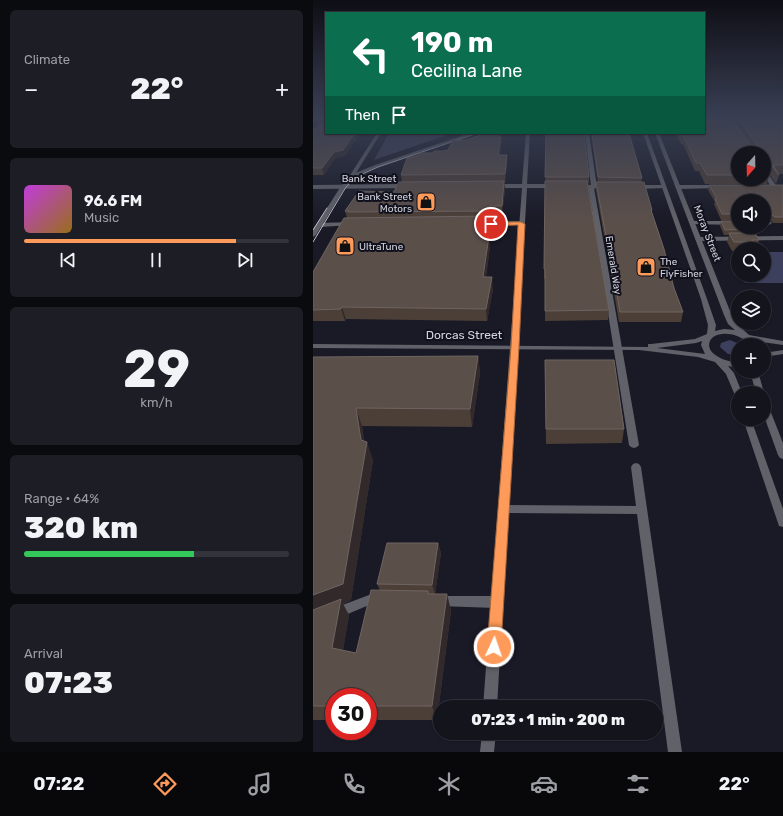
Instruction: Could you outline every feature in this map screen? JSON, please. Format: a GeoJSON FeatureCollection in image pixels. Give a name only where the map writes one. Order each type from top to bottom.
{"type":"FeatureCollection","features":[{"type":"Feature","properties":{"kind":"street"},"geometry":{"type":"LineString","coordinates":[[313,236],[367,151]]}},
{"type":"Feature","properties":{"kind":"street"},"geometry":{"type":"LineString","coordinates":[[349,180],[367,170],[422,151]]}},
{"type":"Feature","properties":{"kind":"street"},"geometry":{"type":"LineString","coordinates":[[490,700],[515,347],[521,224],[527,151]]}},
{"type":"Feature","properties":{"kind":"street","name":"Emerald Way"},"geometry":{"type":"LineString","coordinates":[[589,151],[593,187],[634,445]]}},
{"type":"Feature","properties":{"kind":"street"},"geometry":{"type":"LineString","coordinates":[[652,151],[704,298],[712,325],[709,336],[704,342],[706,350],[725,365],[735,386]]}},
{"type":"Feature","properties":{"kind":"street","name":"Moray Street"},"geometry":{"type":"LineString","coordinates":[[664,151],[730,320],[746,336]]}},
{"type":"Feature","properties":{"kind":"street"},"geometry":{"type":"LineString","coordinates":[[767,187],[777,187],[771,180]]}},
{"type":"Feature","properties":{"kind":"street","name":"Bank Street"},"geometry":{"type":"LineString","coordinates":[[313,187],[416,186]]}},
{"type":"Feature","properties":{"kind":"street"},"geometry":{"type":"LineString","coordinates":[[485,186],[561,186]]}},
{"type":"Feature","properties":{"kind":"street"},"geometry":{"type":"LineString","coordinates":[[569,187],[610,187]]}},
{"type":"Feature","properties":{"kind":"street"},"geometry":{"type":"LineString","coordinates":[[633,187],[665,187]]}},
{"type":"Feature","properties":{"kind":"street"},"geometry":{"type":"LineString","coordinates":[[678,187],[723,187]]}},
{"type":"Feature","properties":{"kind":"street"},"geometry":{"type":"LineString","coordinates":[[692,223],[731,223]]}},
{"type":"Feature","properties":{"kind":"street"},"geometry":{"type":"LineString","coordinates":[[320,224],[355,224]]}},
{"type":"Feature","properties":{"kind":"street"},"geometry":{"type":"LineString","coordinates":[[474,224],[521,224]]}},
{"type":"Feature","properties":{"kind":"street"},"geometry":{"type":"LineString","coordinates":[[698,239],[783,238]]}},
{"type":"Feature","properties":{"kind":"street","name":"Dorcas Street"},"geometry":{"type":"LineString","coordinates":[[639,348],[696,340],[718,332],[729,331],[746,336]]}},
{"type":"Feature","properties":{"kind":"street"},"geometry":{"type":"LineString","coordinates":[[746,336],[783,342]]}},
{"type":"Feature","properties":{"kind":"street","name":"Dorcas Street"},"geometry":{"type":"LineString","coordinates":[[313,346],[618,347],[698,355],[731,364]]}},
{"type":"Feature","properties":{"kind":"street"},"geometry":{"type":"LineString","coordinates":[[771,354],[783,352]]}},
{"type":"Feature","properties":{"kind":"street"},"geometry":{"type":"LineString","coordinates":[[771,423],[783,455]]}},
{"type":"Feature","properties":{"kind":"street"},"geometry":{"type":"LineString","coordinates":[[749,426],[783,523]]}},
{"type":"Feature","properties":{"kind":"street"},"geometry":{"type":"LineString","coordinates":[[636,467],[675,752]]}},
{"type":"Feature","properties":{"kind":"street"},"geometry":{"type":"LineString","coordinates":[[503,509],[641,510]]}},
{"type":"Feature","properties":{"kind":"street"},"geometry":{"type":"LineString","coordinates":[[327,617],[369,600],[393,600]]}},
{"type":"Feature","properties":{"kind":"street"},"geometry":{"type":"LineString","coordinates":[[425,601],[497,602]]}},
{"type":"Feature","properties":{"kind":"street"},"geometry":{"type":"LineString","coordinates":[[487,752],[488,740]]}},
{"type":"Feature","properties":{"kind":"shaded area"},"geometry":{"type":"Polygon","coordinates":[[[379,151],[400,151],[374,160],[379,151]]]}},
{"type":"Feature","properties":{"kind":"shaded area"},"geometry":{"type":"Polygon","coordinates":[[[771,252],[783,252],[783,283],[745,283],[771,282],[771,252]]]}},
{"type":"Feature","properties":{"kind":"shaded area"},"geometry":{"type":"Polygon","coordinates":[[[731,340],[731,354],[728,354],[720,347],[721,343],[731,340]]]}},
{"type":"Feature","properties":{"kind":"building"},"geometry":{"type":"Polygon","coordinates":[[[313,151],[338,151],[334,152],[322,168],[313,168],[313,151]]]}},
{"type":"Feature","properties":{"kind":"building"},"geometry":{"type":"Polygon","coordinates":[[[434,151],[499,151],[498,155],[507,155],[505,174],[401,175],[407,158],[419,155],[420,153],[433,153],[434,151]]]}},
{"type":"Feature","properties":{"kind":"building"},"geometry":{"type":"Polygon","coordinates":[[[546,151],[586,151],[589,177],[545,177],[546,151]]]}},
{"type":"Feature","properties":{"kind":"building"},"geometry":{"type":"Polygon","coordinates":[[[594,151],[634,151],[642,178],[598,177],[594,151]]]}},
{"type":"Feature","properties":{"kind":"building"},"geometry":{"type":"Polygon","coordinates":[[[691,151],[731,151],[731,175],[707,175],[700,163],[696,163],[691,151]]]}},
{"type":"Feature","properties":{"kind":"building"},"geometry":{"type":"Polygon","coordinates":[[[771,151],[783,151],[783,165],[773,165],[779,175],[771,165],[771,151]]]}},
{"type":"Feature","properties":{"kind":"building"},"geometry":{"type":"Polygon","coordinates":[[[504,181],[502,206],[490,206],[490,211],[345,211],[359,191],[394,192],[398,182],[504,181]]]}},
{"type":"Feature","properties":{"kind":"building"},"geometry":{"type":"Polygon","coordinates":[[[545,181],[587,181],[609,310],[545,311],[545,181]]]}},
{"type":"Feature","properties":{"kind":"building"},"geometry":{"type":"Polygon","coordinates":[[[596,182],[644,182],[674,288],[683,312],[620,312],[596,182]]]}},
{"type":"Feature","properties":{"kind":"building"},"geometry":{"type":"Polygon","coordinates":[[[709,185],[783,185],[783,217],[775,217],[771,214],[771,194],[731,194],[731,214],[722,214],[715,199],[717,199],[709,185]]]}},
{"type":"Feature","properties":{"kind":"building"},"geometry":{"type":"Polygon","coordinates":[[[489,216],[486,236],[489,236],[483,277],[492,277],[486,309],[342,307],[341,309],[313,310],[313,272],[344,218],[489,216]]]}},
{"type":"Feature","properties":{"kind":"building"},"geometry":{"type":"Polygon","coordinates":[[[721,221],[731,221],[731,230],[725,230],[721,221]]]}},
{"type":"Feature","properties":{"kind":"building"},"geometry":{"type":"Polygon","coordinates":[[[729,233],[756,234],[759,240],[752,240],[753,242],[734,242],[729,233]]]}},
{"type":"Feature","properties":{"kind":"building"},"geometry":{"type":"Polygon","coordinates":[[[478,356],[470,409],[356,408],[361,440],[367,442],[343,584],[313,595],[313,357],[478,356]]]}},
{"type":"Feature","properties":{"kind":"building"},"geometry":{"type":"Polygon","coordinates":[[[545,360],[614,360],[624,429],[546,429],[545,360]]]}},
{"type":"Feature","properties":{"kind":"building"},"geometry":{"type":"Polygon","coordinates":[[[387,543],[438,543],[432,585],[377,584],[387,543]]]}},
{"type":"Feature","properties":{"kind":"building"},"geometry":{"type":"Polygon","coordinates":[[[371,590],[428,591],[428,594],[447,594],[432,706],[377,706],[377,688],[325,688],[325,706],[313,706],[313,610],[341,599],[332,648],[356,653],[371,590]]]}},
{"type":"Feature","properties":{"kind":"tram line"},"geometry":{"type":"LineString","coordinates":[[313,242],[346,187],[358,176],[378,167],[425,151]]}},
{"type":"Feature","properties":{"kind":"tram line"},"geometry":{"type":"LineString","coordinates":[[313,230],[327,208]]}},
{"type":"Feature","properties":{"kind":"place","name":"Bank Street Motors"},"geometry":{"type":"Point","coordinates":[426,202]}},
{"type":"Feature","properties":{"kind":"place","name":"UltraTune"},"geometry":{"type":"Point","coordinates":[345,246]}},
{"type":"Feature","properties":{"kind":"place","name":"The FlyFisher"},"geometry":{"type":"Point","coordinates":[646,267]}},
{"type":"Feature","properties":{"kind":"route"},"geometry":{"type":"LineString","coordinates":[[491,224],[521,224],[515,347],[494,647]]}}]}
